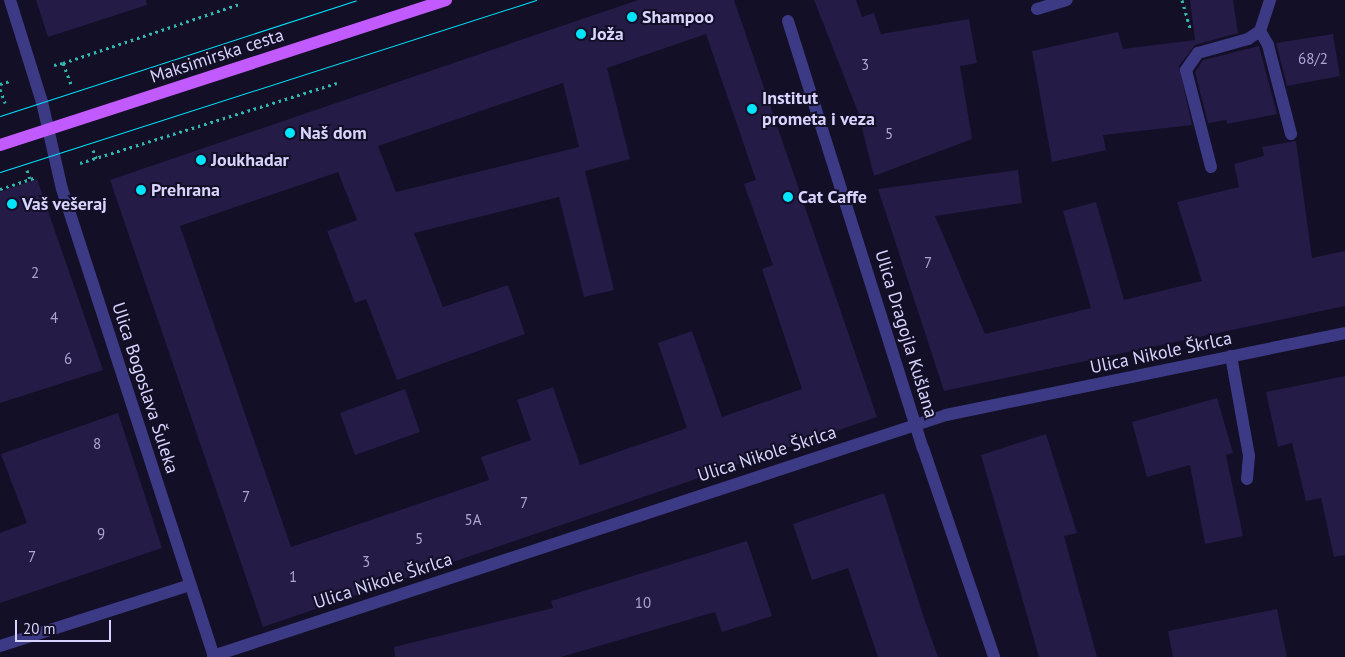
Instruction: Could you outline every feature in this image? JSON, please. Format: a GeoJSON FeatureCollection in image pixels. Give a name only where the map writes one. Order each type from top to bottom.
{"type":"FeatureCollection","features":[{"type":"Feature","properties":{"kind":"main road","name":"Maksimirska cesta"},"geometry":{"type":"LineString","coordinates":[[0,145],[446,0]]}},
{"type":"Feature","properties":{"kind":"street","name":"Ulica Bogoslava Šuleka"},"geometry":{"type":"LineString","coordinates":[[10,0],[48,129],[62,189],[213,656]]}},
{"type":"Feature","properties":{"kind":"street"},"geometry":{"type":"LineString","coordinates":[[1036,9],[1067,0]]}},
{"type":"Feature","properties":{"kind":"street"},"geometry":{"type":"LineString","coordinates":[[1211,167],[1186,70],[1198,52],[1248,39],[1260,31],[1270,0]]}},
{"type":"Feature","properties":{"kind":"street","name":"Ulica Dragojla Kušlana"},"geometry":{"type":"LineString","coordinates":[[788,21],[916,423],[994,657]]}},
{"type":"Feature","properties":{"kind":"street"},"geometry":{"type":"LineString","coordinates":[[1260,31],[1268,44],[1290,134]]}},
{"type":"Feature","properties":{"kind":"street","name":"Ulica Nikole Škrlca"},"geometry":{"type":"LineString","coordinates":[[213,656],[916,423],[1345,333]]}},
{"type":"Feature","properties":{"kind":"street"},"geometry":{"type":"LineString","coordinates":[[1231,356],[1249,456],[1247,479]]}},
{"type":"Feature","properties":{"kind":"street"},"geometry":{"type":"LineString","coordinates":[[0,646],[190,585]]}},
{"type":"Feature","properties":{"kind":"path"},"geometry":{"type":"LineString","coordinates":[[1182,0],[1198,52]]}},
{"type":"Feature","properties":{"kind":"path"},"geometry":{"type":"LineString","coordinates":[[52,66],[238,4]]}},
{"type":"Feature","properties":{"kind":"path"},"geometry":{"type":"LineString","coordinates":[[63,63],[72,86]]}},
{"type":"Feature","properties":{"kind":"path"},"geometry":{"type":"LineString","coordinates":[[0,84],[10,81]]}},
{"type":"Feature","properties":{"kind":"path"},"geometry":{"type":"LineString","coordinates":[[76,165],[337,83]]}},
{"type":"Feature","properties":{"kind":"path"},"geometry":{"type":"LineString","coordinates":[[0,89],[5,103]]}},
{"type":"Feature","properties":{"kind":"path"},"geometry":{"type":"LineString","coordinates":[[93,150],[96,158]]}},
{"type":"Feature","properties":{"kind":"path"},"geometry":{"type":"LineString","coordinates":[[27,170],[30,179]]}},
{"type":"Feature","properties":{"kind":"path"},"geometry":{"type":"LineString","coordinates":[[0,188],[41,175]]}},
{"type":"Feature","properties":{"kind":"building"},"geometry":{"type":"Polygon","coordinates":[[[36,0],[146,0],[147,5],[48,37],[36,0]]]}},
{"type":"Feature","properties":{"kind":"building"},"geometry":{"type":"Polygon","coordinates":[[[638,0],[734,0],[877,417],[263,627],[110,180],[638,0]],[[706,34],[607,68],[630,159],[585,171],[614,290],[584,297],[559,197],[414,233],[443,307],[508,285],[525,334],[397,380],[366,299],[355,303],[327,231],[357,220],[338,172],[180,226],[291,547],[489,480],[481,457],[531,440],[517,400],[553,387],[580,465],[687,428],[658,343],[692,331],[722,417],[802,389],[762,269],[773,265],[744,184],[756,180],[706,34]],[[563,83],[378,146],[396,192],[579,147],[563,83]]]}},
{"type":"Feature","properties":{"kind":"building"},"geometry":{"type":"Polygon","coordinates":[[[814,0],[856,0],[862,17],[874,13],[881,34],[969,19],[977,63],[960,66],[972,139],[874,176],[858,112],[814,0]]]}},
{"type":"Feature","properties":{"kind":"building"},"geometry":{"type":"Polygon","coordinates":[[[1190,0],[1233,0],[1238,33],[1195,45],[1179,66],[1192,125],[1103,135],[1106,150],[1052,162],[1032,51],[1118,32],[1123,49],[1195,40],[1190,0]]]}},
{"type":"Feature","properties":{"kind":"building"},"geometry":{"type":"Polygon","coordinates":[[[1333,34],[1340,76],[1287,86],[1276,43],[1333,34]]]}},
{"type":"Feature","properties":{"kind":"building"},"geometry":{"type":"Polygon","coordinates":[[[1259,46],[1277,114],[1227,124],[1226,120],[1208,123],[1195,72],[1203,60],[1259,46]]]}},
{"type":"Feature","properties":{"kind":"building"},"geometry":{"type":"Polygon","coordinates":[[[1296,141],[1312,258],[1345,251],[1345,306],[944,391],[878,189],[1018,170],[1022,203],[935,216],[985,334],[1091,308],[1063,211],[1096,202],[1124,300],[1202,281],[1177,202],[1239,187],[1234,164],[1264,156],[1262,147],[1296,141]]]}},
{"type":"Feature","properties":{"kind":"building"},"geometry":{"type":"Polygon","coordinates":[[[37,179],[103,370],[0,403],[0,192],[37,179]]]}},
{"type":"Feature","properties":{"kind":"building"},"geometry":{"type":"Polygon","coordinates":[[[1345,376],[1345,555],[1334,557],[1321,498],[1306,501],[1292,443],[1278,447],[1266,392],[1345,376]]]}},
{"type":"Feature","properties":{"kind":"building"},"geometry":{"type":"Polygon","coordinates":[[[405,389],[420,432],[355,455],[340,413],[405,389]]]}},
{"type":"Feature","properties":{"kind":"building"},"geometry":{"type":"Polygon","coordinates":[[[1217,398],[1233,453],[1226,455],[1243,536],[1205,544],[1190,465],[1147,477],[1132,422],[1217,398]]]}},
{"type":"Feature","properties":{"kind":"building"},"geometry":{"type":"Polygon","coordinates":[[[118,413],[162,548],[0,603],[0,533],[27,523],[1,454],[118,413]]]}},
{"type":"Feature","properties":{"kind":"building"},"geometry":{"type":"Polygon","coordinates":[[[1046,434],[1077,533],[1064,536],[1097,657],[1039,657],[981,455],[1046,434]]]}},
{"type":"Feature","properties":{"kind":"building"},"geometry":{"type":"Polygon","coordinates":[[[884,493],[938,657],[878,657],[848,568],[812,580],[793,524],[884,493]]]}},
{"type":"Feature","properties":{"kind":"building"},"geometry":{"type":"Polygon","coordinates":[[[747,541],[772,616],[722,632],[715,612],[561,657],[395,657],[394,647],[553,608],[551,601],[747,541]]]}},
{"type":"Feature","properties":{"kind":"building"},"geometry":{"type":"Polygon","coordinates":[[[1277,609],[1287,657],[1173,657],[1168,631],[1277,609]]]}},
{"type":"Feature","properties":{"kind":"tram line"},"geometry":{"type":"LineString","coordinates":[[0,116],[356,0]]}},
{"type":"Feature","properties":{"kind":"tram line"},"geometry":{"type":"LineString","coordinates":[[0,172],[536,0]]}},
{"type":"Feature","properties":{"kind":"place","name":"Shampoo"},"geometry":{"type":"Point","coordinates":[632,17]}},
{"type":"Feature","properties":{"kind":"place","name":"Joža"},"geometry":{"type":"Point","coordinates":[581,34]}},
{"type":"Feature","properties":{"kind":"place","name":"Institut prometa i veza"},"geometry":{"type":"Point","coordinates":[752,109]}},
{"type":"Feature","properties":{"kind":"place","name":"Naš dom"},"geometry":{"type":"Point","coordinates":[290,133]}},
{"type":"Feature","properties":{"kind":"place","name":"Joukhadar"},"geometry":{"type":"Point","coordinates":[201,160]}},
{"type":"Feature","properties":{"kind":"place","name":"Prehrana"},"geometry":{"type":"Point","coordinates":[141,190]}},
{"type":"Feature","properties":{"kind":"place","name":"Cat Caffe"},"geometry":{"type":"Point","coordinates":[788,197]}},
{"type":"Feature","properties":{"kind":"place","name":"Vaš vešeraj"},"geometry":{"type":"Point","coordinates":[12,204]}}]}
